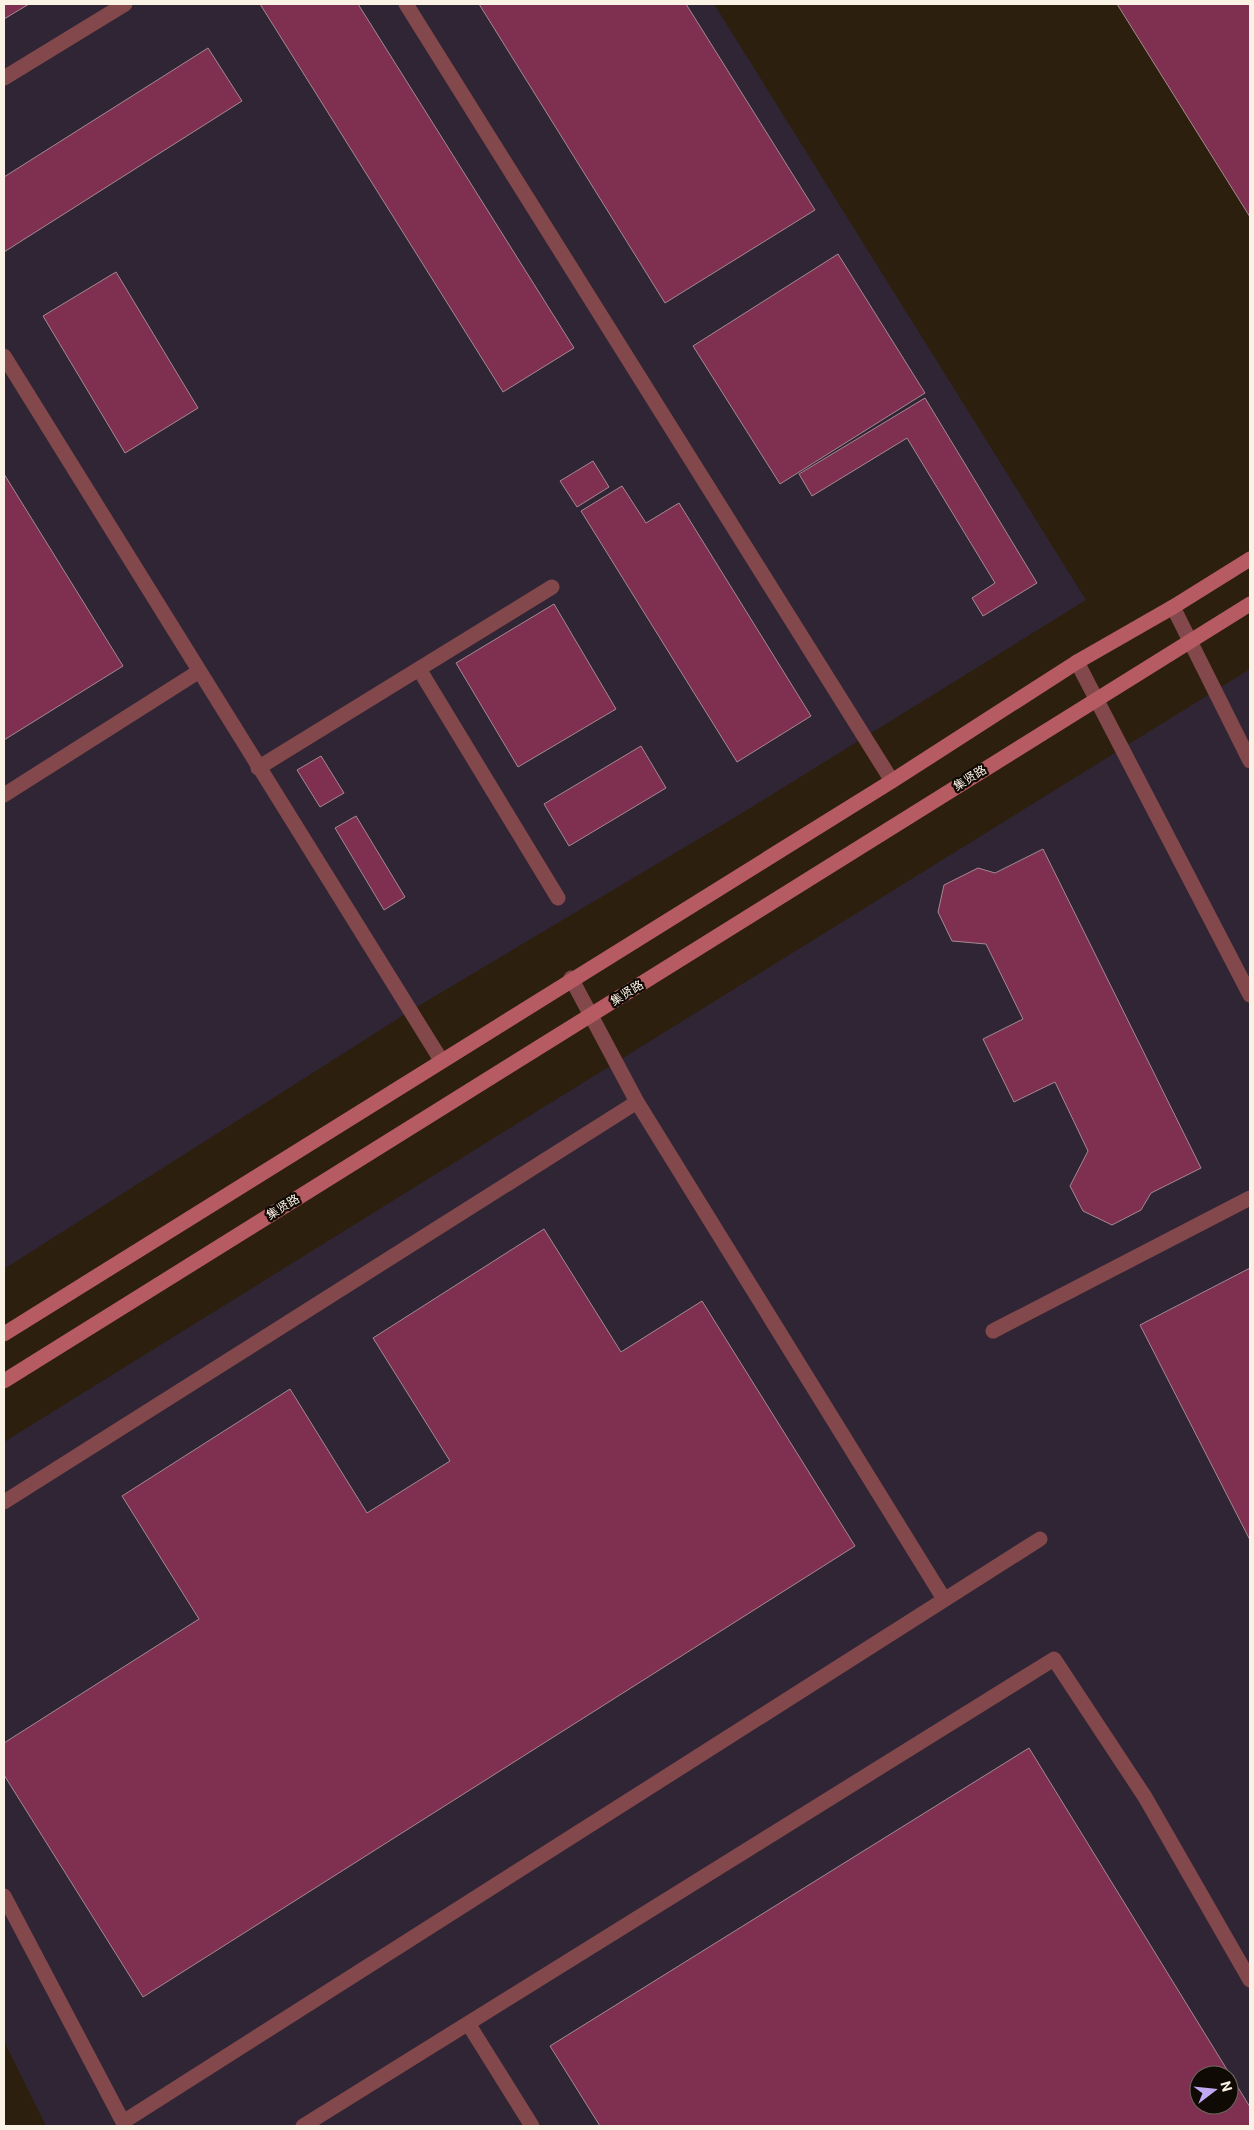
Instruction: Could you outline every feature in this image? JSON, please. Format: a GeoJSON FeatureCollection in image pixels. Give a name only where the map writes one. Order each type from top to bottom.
{"type":"FeatureCollection","features":[{"type":"Feature","properties":{"kind":"street"},"geometry":{"type":"LineString","coordinates":[[4,1334],[571,978],[892,781],[1077,662],[1173,607],[1250,559]]}},
{"type":"Feature","properties":{"kind":"street","name":"集贤路"},"geometry":{"type":"LineString","coordinates":[[4,1381],[1250,604]]}},
{"type":"Feature","properties":{"kind":"lane"},"geometry":{"type":"LineString","coordinates":[[4,78],[125,4]]}},
{"type":"Feature","properties":{"kind":"lane"},"geometry":{"type":"LineString","coordinates":[[406,4],[892,781]]}},
{"type":"Feature","properties":{"kind":"lane"},"geometry":{"type":"LineString","coordinates":[[4,356],[198,672],[441,1060]]}},
{"type":"Feature","properties":{"kind":"lane"},"geometry":{"type":"LineString","coordinates":[[258,768],[552,587]]}},
{"type":"Feature","properties":{"kind":"lane"},"geometry":{"type":"LineString","coordinates":[[1173,607],[1250,761]]}},
{"type":"Feature","properties":{"kind":"lane"},"geometry":{"type":"LineString","coordinates":[[1077,662],[1250,996]]}},
{"type":"Feature","properties":{"kind":"lane"},"geometry":{"type":"LineString","coordinates":[[419,670],[558,898]]}},
{"type":"Feature","properties":{"kind":"lane"},"geometry":{"type":"LineString","coordinates":[[4,795],[198,672]]}},
{"type":"Feature","properties":{"kind":"lane"},"geometry":{"type":"LineString","coordinates":[[571,978],[592,1014],[637,1102],[944,1599]]}},
{"type":"Feature","properties":{"kind":"lane"},"geometry":{"type":"LineString","coordinates":[[4,1502],[637,1102]]}},
{"type":"Feature","properties":{"kind":"lane"},"geometry":{"type":"LineString","coordinates":[[993,1331],[1250,1198]]}},
{"type":"Feature","properties":{"kind":"lane"},"geometry":{"type":"LineString","coordinates":[[4,1896],[123,2122],[1040,1539]]}},
{"type":"Feature","properties":{"kind":"lane"},"geometry":{"type":"LineString","coordinates":[[303,2126],[469,2025],[1054,1659],[1145,1798],[1250,1980]]}},
{"type":"Feature","properties":{"kind":"lane"},"geometry":{"type":"LineString","coordinates":[[469,2025],[532,2126]]}},
{"type":"Feature","properties":{"kind":"shaded area"},"geometry":{"type":"Polygon","coordinates":[[[4,4],[714,4],[1086,600],[739,815],[410,1011],[4,1269],[4,4]]]}},
{"type":"Feature","properties":{"kind":"shaded area"},"geometry":{"type":"Polygon","coordinates":[[[1250,669],[1250,2126],[46,2126],[4,2041],[4,1442],[1250,669]]]}},
{"type":"Feature","properties":{"kind":"building"},"geometry":{"type":"Polygon","coordinates":[[[4,4],[29,4],[4,19],[4,4]]]}},
{"type":"Feature","properties":{"kind":"building"},"geometry":{"type":"Polygon","coordinates":[[[260,4],[358,4],[574,348],[503,392],[260,4]]]}},
{"type":"Feature","properties":{"kind":"building"},"geometry":{"type":"Polygon","coordinates":[[[479,4],[686,4],[815,210],[665,303],[479,4]]]}},
{"type":"Feature","properties":{"kind":"building"},"geometry":{"type":"Polygon","coordinates":[[[1117,4],[1250,4],[1250,217],[1117,4]]]}},
{"type":"Feature","properties":{"kind":"building"},"geometry":{"type":"Polygon","coordinates":[[[208,48],[242,101],[4,252],[4,177],[208,48]]]}},
{"type":"Feature","properties":{"kind":"building"},"geometry":{"type":"Polygon","coordinates":[[[838,254],[925,393],[780,484],[693,346],[838,254]]]}},
{"type":"Feature","properties":{"kind":"building"},"geometry":{"type":"Polygon","coordinates":[[[116,272],[198,408],[125,453],[43,316],[116,272]]]}},
{"type":"Feature","properties":{"kind":"building"},"geometry":{"type":"Polygon","coordinates":[[[925,398],[1037,583],[983,616],[972,598],[995,583],[907,438],[812,496],[799,474],[925,398]]]}},
{"type":"Feature","properties":{"kind":"building"},"geometry":{"type":"Polygon","coordinates":[[[593,461],[609,487],[577,507],[560,481],[593,461]]]}},
{"type":"Feature","properties":{"kind":"building"},"geometry":{"type":"Polygon","coordinates":[[[4,474],[123,666],[4,740],[4,474]]]}},
{"type":"Feature","properties":{"kind":"building"},"geometry":{"type":"Polygon","coordinates":[[[622,486],[646,523],[679,503],[811,716],[737,762],[581,511],[622,486]]]}},
{"type":"Feature","properties":{"kind":"building"},"geometry":{"type":"Polygon","coordinates":[[[554,604],[616,709],[518,767],[456,663],[554,604]]]}},
{"type":"Feature","properties":{"kind":"building"},"geometry":{"type":"Polygon","coordinates":[[[641,746],[666,788],[569,846],[544,804],[641,746]]]}},
{"type":"Feature","properties":{"kind":"building"},"geometry":{"type":"Polygon","coordinates":[[[321,756],[344,793],[320,807],[297,770],[321,756]]]}},
{"type":"Feature","properties":{"kind":"building"},"geometry":{"type":"Polygon","coordinates":[[[356,816],[405,897],[384,910],[335,828],[356,816]]]}},
{"type":"Feature","properties":{"kind":"building"},"geometry":{"type":"Polygon","coordinates":[[[1043,849],[1201,1168],[1151,1193],[1141,1210],[1112,1225],[1083,1211],[1070,1186],[1088,1151],[1055,1082],[1014,1102],[983,1039],[1023,1019],[986,944],[952,941],[938,912],[944,885],[978,868],[995,873],[1043,849]]]}},
{"type":"Feature","properties":{"kind":"building"},"geometry":{"type":"Polygon","coordinates":[[[544,1229],[621,1352],[702,1301],[855,1546],[143,1997],[4,1775],[4,1743],[199,1619],[122,1496],[290,1389],[367,1513],[450,1461],[373,1338],[544,1229]]]}},
{"type":"Feature","properties":{"kind":"building"},"geometry":{"type":"Polygon","coordinates":[[[1250,1268],[1250,1540],[1140,1325],[1250,1268]]]}},
{"type":"Feature","properties":{"kind":"building"},"geometry":{"type":"Polygon","coordinates":[[[1029,1748],[1224,2065],[1189,2065],[1189,2115],[1239,2115],[1239,2089],[1250,2107],[1250,2126],[600,2126],[550,2046],[1029,1748]]]}}]}
